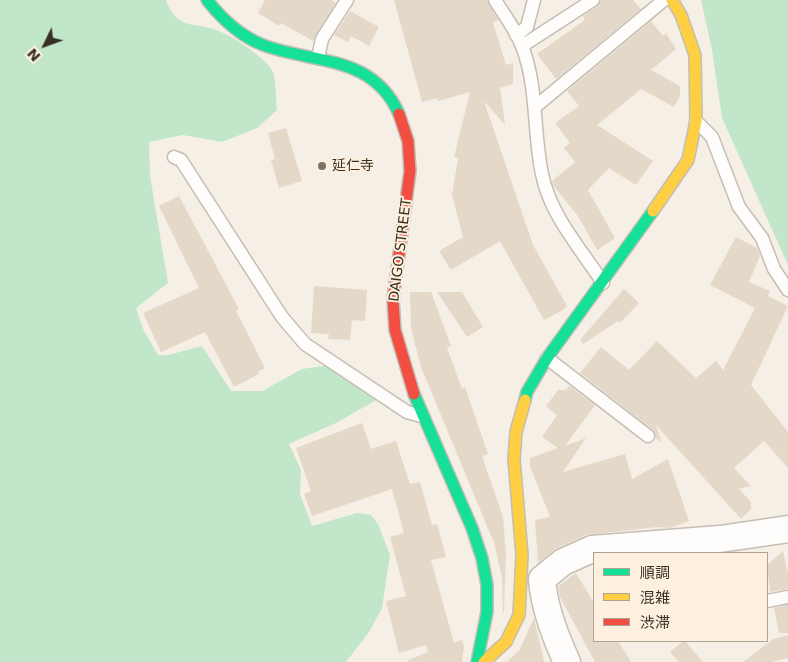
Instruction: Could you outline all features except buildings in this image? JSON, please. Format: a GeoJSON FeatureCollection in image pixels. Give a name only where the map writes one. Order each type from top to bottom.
{"type":"FeatureCollection","features":[{"type":"Feature","properties":{"kind":"main road","name":"DAIGO STREET"},"geometry":{"type":"LineString","coordinates":[[207,0],[229,24],[262,45],[345,64],[379,85],[398,114],[407,135],[411,162],[405,223],[394,285],[395,330],[405,368],[472,526],[483,560],[487,588],[486,615],[477,662]]}},
{"type":"Feature","properties":{"kind":"main road"},"geometry":{"type":"LineString","coordinates":[[484,662],[506,642],[519,615],[522,555],[514,459],[516,432],[527,392],[547,358],[603,283],[688,160],[696,121],[695,54],[681,15],[662,1]]}},
{"type":"Feature","properties":{"kind":"street"},"geometry":{"type":"LineString","coordinates":[[568,662],[557,640],[543,596],[542,579],[556,567],[592,549],[740,541],[788,529]]}},
{"type":"Feature","properties":{"kind":"lane"},"geometry":{"type":"LineString","coordinates":[[318,58],[322,39],[347,0]]}},
{"type":"Feature","properties":{"kind":"lane"},"geometry":{"type":"LineString","coordinates":[[495,0],[519,40],[535,107],[542,174],[548,193],[561,221],[603,283]]}},
{"type":"Feature","properties":{"kind":"lane"},"geometry":{"type":"LineString","coordinates":[[519,40],[527,27],[534,0]]}},
{"type":"Feature","properties":{"kind":"lane"},"geometry":{"type":"LineString","coordinates":[[519,40],[593,0]]}},
{"type":"Feature","properties":{"kind":"lane"},"geometry":{"type":"LineString","coordinates":[[535,107],[662,1]]}},
{"type":"Feature","properties":{"kind":"lane"},"geometry":{"type":"LineString","coordinates":[[696,121],[712,137],[739,207],[762,238],[774,269],[788,290]]}},
{"type":"Feature","properties":{"kind":"lane"},"geometry":{"type":"LineString","coordinates":[[174,157],[181,160],[282,317],[305,344],[407,412],[424,416]]}},
{"type":"Feature","properties":{"kind":"lane"},"geometry":{"type":"LineString","coordinates":[[547,358],[648,436]]}},
{"type":"Feature","properties":{"kind":"lane"},"geometry":{"type":"LineString","coordinates":[[768,601],[788,597]]}},
{"type":"Feature","properties":{"kind":"green space"},"geometry":{"type":"Polygon","coordinates":[[[0,0],[166,0],[176,17],[189,24],[212,29],[227,35],[250,49],[273,72],[277,110],[257,128],[222,142],[183,135],[149,142],[150,176],[168,283],[136,308],[144,331],[158,355],[168,355],[202,346],[231,391],[262,391],[302,369],[331,365],[378,399],[336,423],[289,444],[301,470],[300,494],[312,526],[357,513],[371,515],[378,524],[390,555],[382,608],[369,632],[346,662],[0,662],[0,0]]]}},
{"type":"Feature","properties":{"kind":"green space"},"geometry":{"type":"Polygon","coordinates":[[[701,0],[788,0],[788,265],[722,118],[712,50],[701,0]]]}},
{"type":"Feature","properties":{"kind":"traffic: fast"},"geometry":{"type":"LineString","coordinates":[[207,0],[232,26],[247,37],[263,45],[340,64],[358,71],[374,81],[388,95],[399,114]]}},
{"type":"Feature","properties":{"kind":"traffic: fast"},"geometry":{"type":"LineString","coordinates":[[525,400],[527,392],[547,358],[653,211]]}},
{"type":"Feature","properties":{"kind":"traffic: fast"},"geometry":{"type":"LineString","coordinates":[[414,394],[472,528],[482,558],[487,585],[487,612],[477,662]]}},
{"type":"Feature","properties":{"kind":"traffic: slow"},"geometry":{"type":"LineString","coordinates":[[653,211],[688,160],[696,121],[695,55],[681,15],[672,0]]}},
{"type":"Feature","properties":{"kind":"traffic: slow"},"geometry":{"type":"LineString","coordinates":[[484,662],[506,642],[519,615],[522,555],[514,459],[516,432],[525,400]]}},
{"type":"Feature","properties":{"kind":"traffic: jam"},"geometry":{"type":"LineString","coordinates":[[399,114],[408,141],[410,171],[393,300],[395,330],[414,394]]}},
{"type":"Feature","properties":{"kind":"place","name":"延仁寺"},"geometry":{"type":"Point","coordinates":[322,166]}}]}
